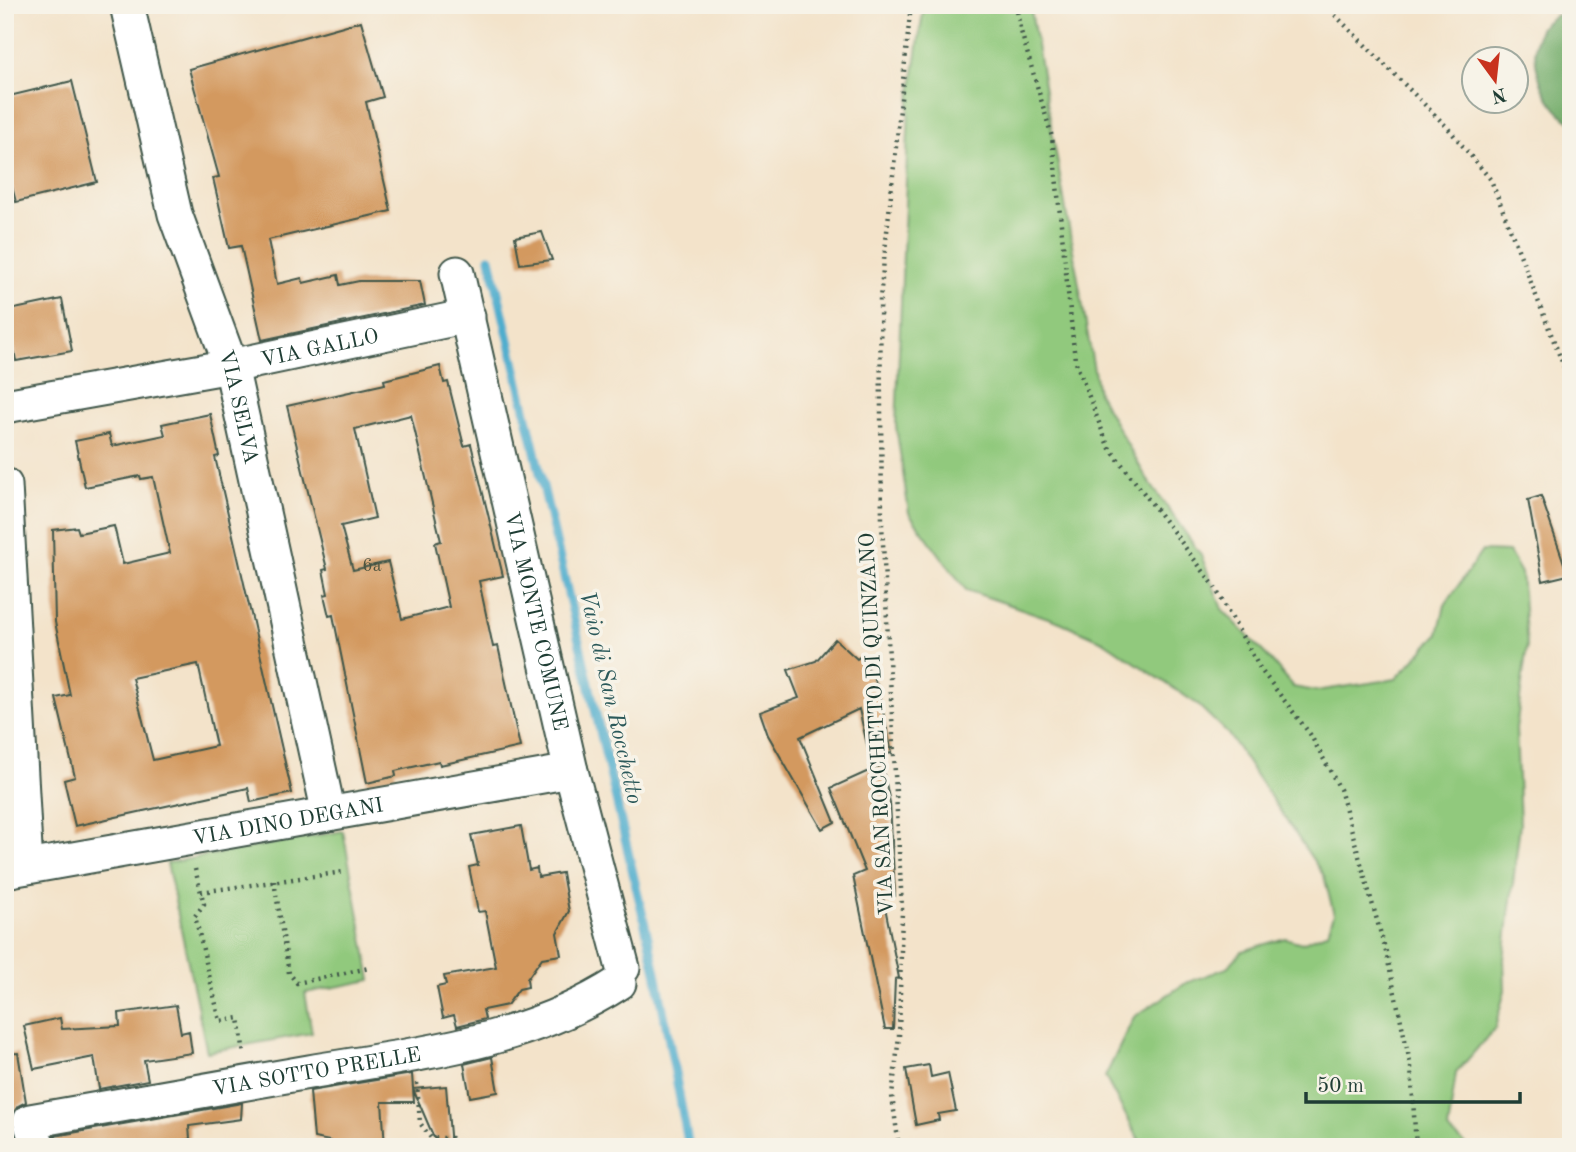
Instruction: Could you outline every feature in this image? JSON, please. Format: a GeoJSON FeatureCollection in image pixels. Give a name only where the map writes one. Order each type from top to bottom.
{"type":"FeatureCollection","features":[{"type":"Feature","properties":{"kind":"street","name":"VIA SELVA"},"geometry":{"type":"LineString","coordinates":[[127,5],[175,214],[231,366],[329,814]]}},
{"type":"Feature","properties":{"kind":"street","name":"VIA MONTE COMUNE"},"geometry":{"type":"LineString","coordinates":[[457,273],[571,771],[621,976]]}},
{"type":"Feature","properties":{"kind":"street","name":"VIA GALLO"},"geometry":{"type":"LineString","coordinates":[[5,406],[231,366],[468,316]]}},
{"type":"Feature","properties":{"kind":"street"},"geometry":{"type":"LineString","coordinates":[[5,485],[16,869]]}},
{"type":"Feature","properties":{"kind":"street","name":"VIA DINO DEGANI"},"geometry":{"type":"LineString","coordinates":[[16,869],[187,841],[571,771]]}},
{"type":"Feature","properties":{"kind":"street","name":"VIA SOTTO PRELLE"},"geometry":{"type":"LineString","coordinates":[[38,1147],[30,1121],[415,1055],[499,1036],[548,1021],[588,1003],[621,976]]}},
{"type":"Feature","properties":{"kind":"path","name":"VIA SAN ROCCHETTO DI QUINZANO"},"geometry":{"type":"LineString","coordinates":[[899,1147],[892,1096],[899,1036],[902,908],[883,538],[880,298],[911,5]]}},
{"type":"Feature","properties":{"kind":"path"},"geometry":{"type":"LineString","coordinates":[[1016,5],[1020,28],[1052,137],[1075,360],[1108,446],[1213,584],[1261,670],[1310,734],[1340,789],[1386,953],[1411,1067],[1416,1147]]}},
{"type":"Feature","properties":{"kind":"path"},"geometry":{"type":"LineString","coordinates":[[1325,5],[1447,127],[1491,180],[1571,385]]}},
{"type":"Feature","properties":{"kind":"path"},"geometry":{"type":"LineString","coordinates":[[187,841],[204,904],[195,916],[220,1021],[239,1018],[248,1083]]}},
{"type":"Feature","properties":{"kind":"path"},"geometry":{"type":"LineString","coordinates":[[201,892],[343,872]]}},
{"type":"Feature","properties":{"kind":"path"},"geometry":{"type":"LineString","coordinates":[[274,881],[289,974],[297,983],[369,968]]}},
{"type":"Feature","properties":{"kind":"path"},"geometry":{"type":"LineString","coordinates":[[415,1055],[420,1122],[431,1138],[451,1138],[457,1147]]}},
{"type":"Feature","properties":{"kind":"green space"},"geometry":{"type":"Polygon","coordinates":[[[924,5],[1030,5],[1098,393],[1147,479],[1201,555],[1222,609],[1293,687],[1316,691],[1396,679],[1438,634],[1445,605],[1482,551],[1509,552],[1521,573],[1527,645],[1516,729],[1520,824],[1504,959],[1505,990],[1495,1028],[1456,1073],[1448,1130],[1469,1147],[1143,1147],[1105,1077],[1134,1017],[1186,983],[1227,968],[1242,951],[1285,938],[1302,943],[1328,932],[1334,914],[1324,876],[1228,734],[1197,704],[1103,641],[1060,622],[966,590],[909,513],[896,426],[909,107],[924,5]]]}},
{"type":"Feature","properties":{"kind":"green space"},"geometry":{"type":"Polygon","coordinates":[[[1556,15],[1571,18],[1571,121],[1561,114],[1546,93],[1540,80],[1535,53],[1540,29],[1556,15]]]}},
{"type":"Feature","properties":{"kind":"green space"},"geometry":{"type":"Polygon","coordinates":[[[343,831],[371,980],[305,993],[312,1033],[207,1052],[167,863],[343,831]]]}},
{"type":"Feature","properties":{"kind":"building"},"geometry":{"type":"Polygon","coordinates":[[[361,21],[383,97],[366,102],[391,211],[268,240],[277,284],[302,278],[303,283],[338,275],[340,285],[359,281],[420,281],[425,305],[262,340],[241,246],[229,248],[213,178],[219,177],[189,69],[361,21]]]}},
{"type":"Feature","properties":{"kind":"building"},"geometry":{"type":"Polygon","coordinates":[[[72,81],[97,182],[16,202],[5,160],[5,97],[72,81]]]}},
{"type":"Feature","properties":{"kind":"building"},"geometry":{"type":"Polygon","coordinates":[[[542,232],[552,260],[520,264],[515,237],[542,232]]]}},
{"type":"Feature","properties":{"kind":"building"},"geometry":{"type":"Polygon","coordinates":[[[62,299],[72,351],[16,361],[10,329],[13,328],[10,310],[62,299]]]}},
{"type":"Feature","properties":{"kind":"building"},"geometry":{"type":"Polygon","coordinates":[[[440,366],[444,383],[448,382],[464,446],[471,444],[503,576],[479,581],[493,647],[498,646],[520,747],[440,765],[439,761],[395,771],[396,776],[367,783],[333,615],[329,616],[324,595],[328,594],[323,570],[327,569],[287,406],[385,384],[384,380],[440,366]],[[411,415],[355,429],[375,518],[341,526],[353,570],[388,562],[402,619],[449,607],[435,543],[441,541],[411,415]]]}},
{"type":"Feature","properties":{"kind":"building"},"geometry":{"type":"Polygon","coordinates":[[[210,414],[219,456],[215,457],[292,793],[251,802],[248,788],[75,826],[64,780],[75,777],[56,698],[70,695],[55,622],[53,530],[77,527],[79,533],[114,526],[123,564],[170,553],[153,477],[141,479],[140,476],[85,487],[75,441],[109,434],[112,446],[165,435],[162,424],[210,414]],[[198,664],[132,678],[153,760],[216,746],[198,664]]]}},
{"type":"Feature","properties":{"kind":"building"},"geometry":{"type":"Polygon","coordinates":[[[1541,496],[1568,575],[1543,581],[1528,500],[1541,496]]]}},
{"type":"Feature","properties":{"kind":"building"},"geometry":{"type":"Polygon","coordinates":[[[835,639],[857,659],[861,656],[877,685],[892,753],[870,758],[859,709],[800,737],[835,822],[822,829],[768,735],[760,712],[799,698],[788,670],[816,661],[835,639]]]}},
{"type":"Feature","properties":{"kind":"building"},"geometry":{"type":"Polygon","coordinates":[[[882,765],[890,803],[895,896],[883,897],[899,978],[895,979],[893,1029],[885,1029],[853,876],[865,871],[831,788],[882,765]]]}},
{"type":"Feature","properties":{"kind":"building"},"geometry":{"type":"Polygon","coordinates":[[[521,826],[529,870],[537,868],[538,877],[562,873],[569,911],[557,933],[561,955],[542,958],[527,979],[528,987],[519,989],[507,1005],[483,1010],[485,1019],[457,1026],[454,1015],[443,1018],[437,987],[446,985],[444,976],[496,967],[485,911],[478,912],[469,867],[478,865],[471,835],[521,826]]]}},
{"type":"Feature","properties":{"kind":"building"},"geometry":{"type":"Polygon","coordinates":[[[176,1005],[181,1033],[189,1031],[192,1053],[144,1060],[148,1080],[99,1089],[94,1057],[34,1069],[24,1026],[60,1018],[62,1029],[120,1026],[119,1013],[176,1005]]]}},
{"type":"Feature","properties":{"kind":"building"},"geometry":{"type":"Polygon","coordinates":[[[18,1053],[26,1102],[18,1106],[12,1115],[16,1140],[5,1143],[5,1054],[18,1053]]]}},
{"type":"Feature","properties":{"kind":"building"},"geometry":{"type":"Polygon","coordinates":[[[492,1057],[498,1092],[470,1097],[464,1064],[492,1057]]]}},
{"type":"Feature","properties":{"kind":"building"},"geometry":{"type":"Polygon","coordinates":[[[929,1065],[931,1077],[948,1073],[956,1111],[938,1114],[939,1120],[916,1125],[906,1069],[929,1065]]]}},
{"type":"Feature","properties":{"kind":"building"},"geometry":{"type":"Polygon","coordinates":[[[412,1074],[414,1102],[382,1102],[385,1147],[330,1147],[330,1141],[314,1138],[310,1091],[412,1074]]]}},
{"type":"Feature","properties":{"kind":"building"},"geometry":{"type":"Polygon","coordinates":[[[446,1086],[451,1147],[438,1147],[413,1089],[446,1086]]]}},
{"type":"Feature","properties":{"kind":"building"},"geometry":{"type":"Polygon","coordinates":[[[242,1103],[241,1119],[189,1126],[190,1139],[185,1140],[185,1147],[57,1147],[55,1136],[242,1103]]]}},
{"type":"Feature","properties":{"kind":"waterway","name":"Vaio di San Rocchetto"},"geometry":{"type":"LineString","coordinates":[[490,258],[656,972],[689,1147]]}}]}
